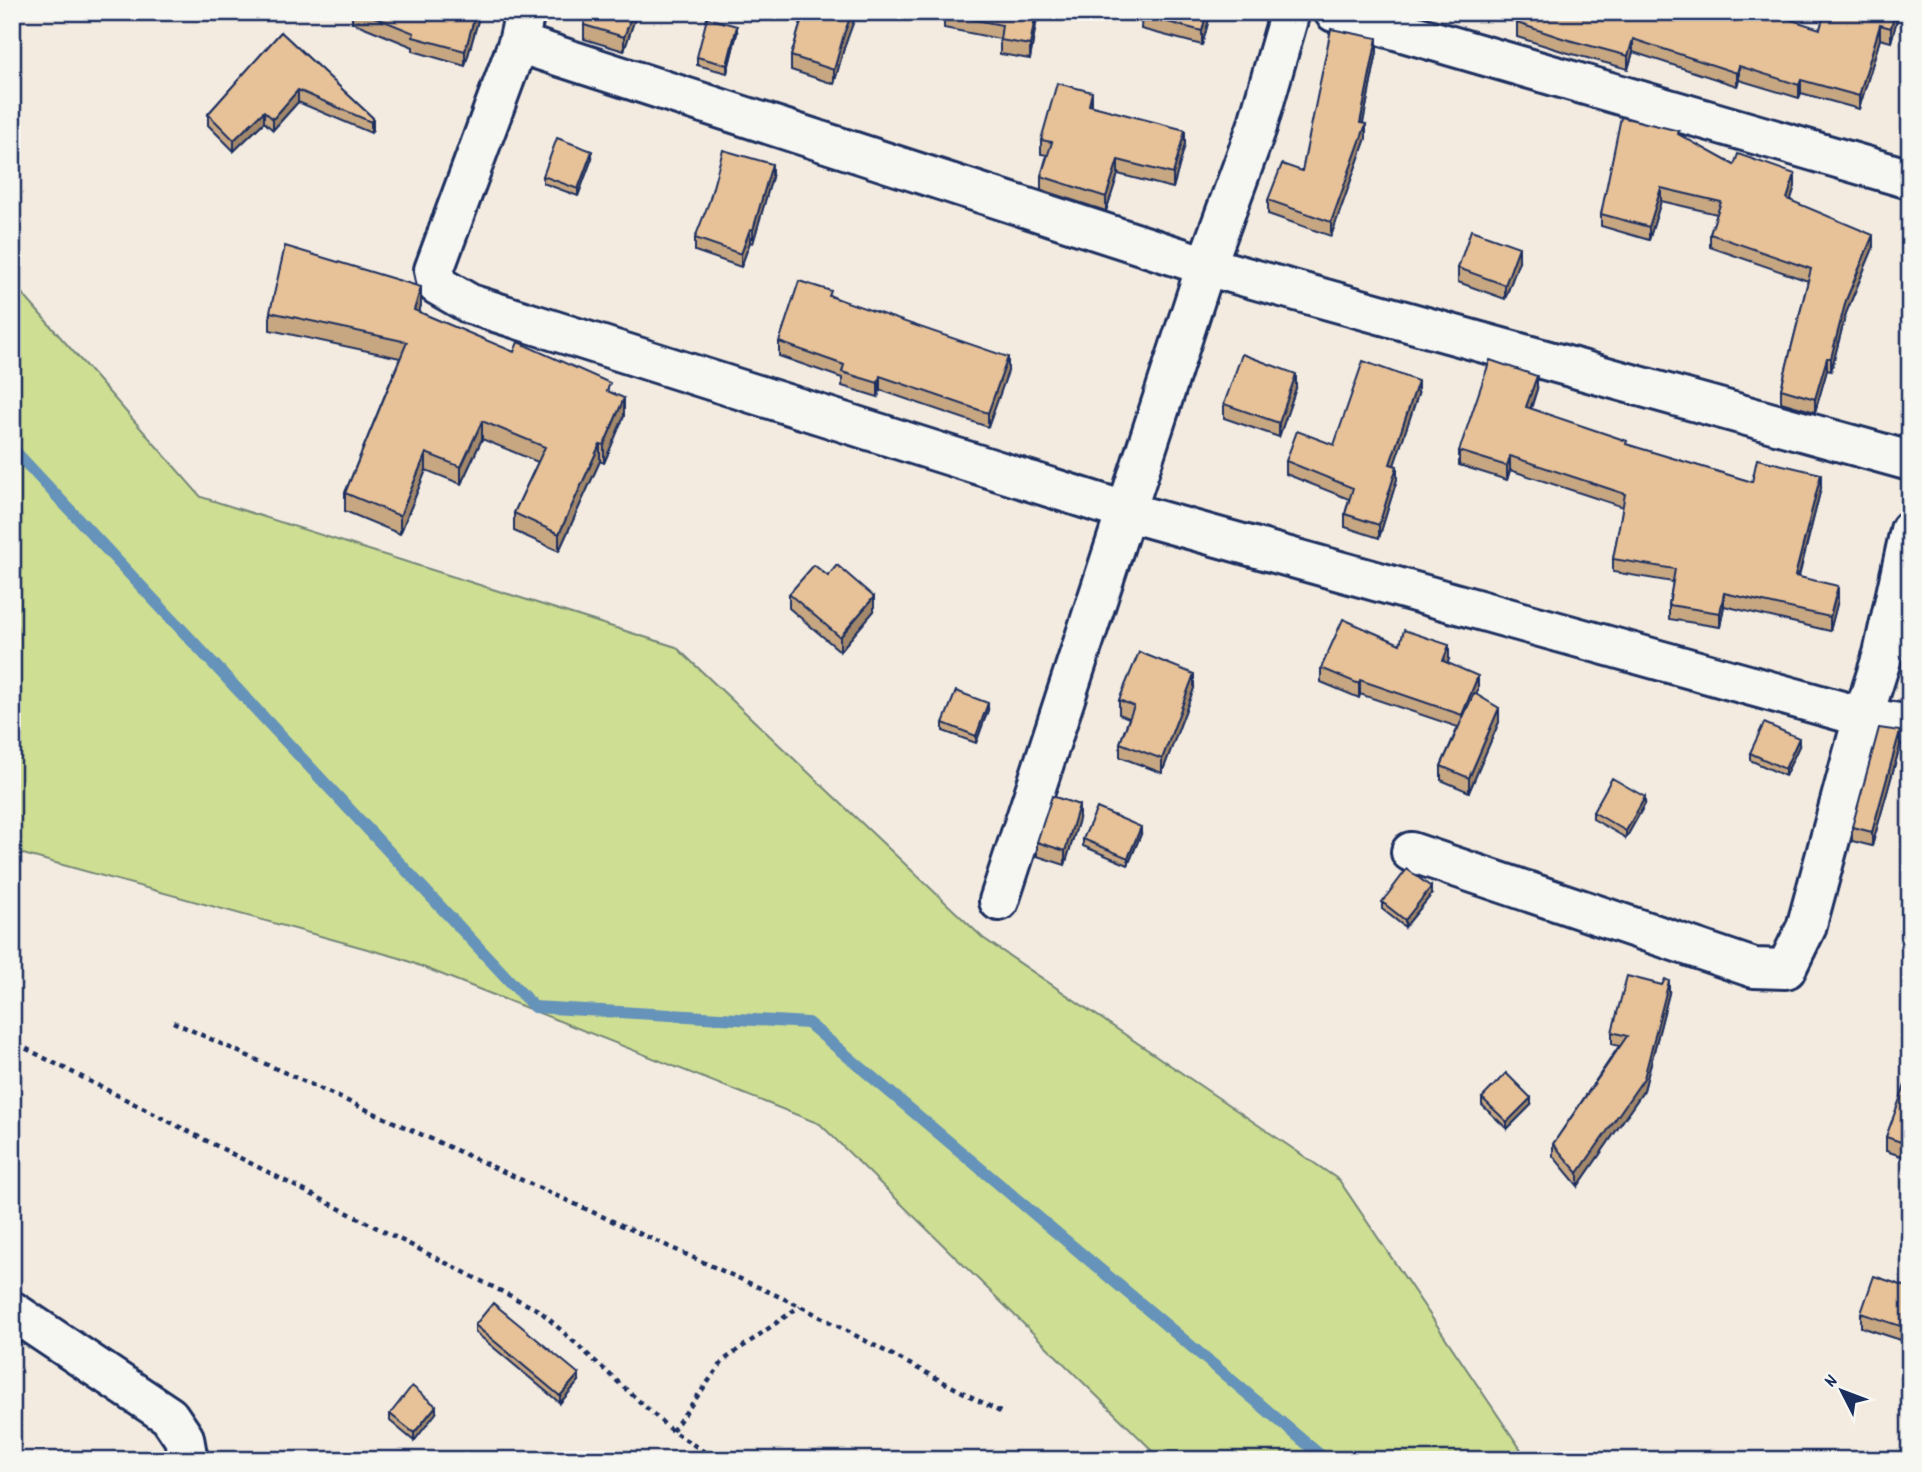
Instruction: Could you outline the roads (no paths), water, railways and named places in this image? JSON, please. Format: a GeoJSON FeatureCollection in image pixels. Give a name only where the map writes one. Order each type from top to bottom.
{"type":"FeatureCollection","features":[{"type":"Feature","properties":{"kind":"street"},"geometry":{"type":"LineString","coordinates":[[999,901],[1206,266],[1257,127],[1290,12]]}},
{"type":"Feature","properties":{"kind":"street"},"geometry":{"type":"LineString","coordinates":[[1334,12],[1910,179]]}},
{"type":"Feature","properties":{"kind":"street"},"geometry":{"type":"LineString","coordinates":[[1910,461],[1206,266],[522,27],[433,270],[438,285],[470,304],[1128,512],[1863,717],[1910,725]]}},
{"type":"Feature","properties":{"kind":"street"},"geometry":{"type":"LineString","coordinates":[[1411,852],[1754,968],[1786,969],[1806,928],[1863,717],[1883,654],[1910,530]]}},
{"type":"Feature","properties":{"kind":"street"},"geometry":{"type":"LineString","coordinates":[[12,1311],[169,1416],[184,1438],[188,1460]]}},
{"type":"Feature","properties":{"kind":"waterway"},"geometry":{"type":"LineString","coordinates":[[12,448],[534,1007],[808,1023],[1326,1460]]}}]}
